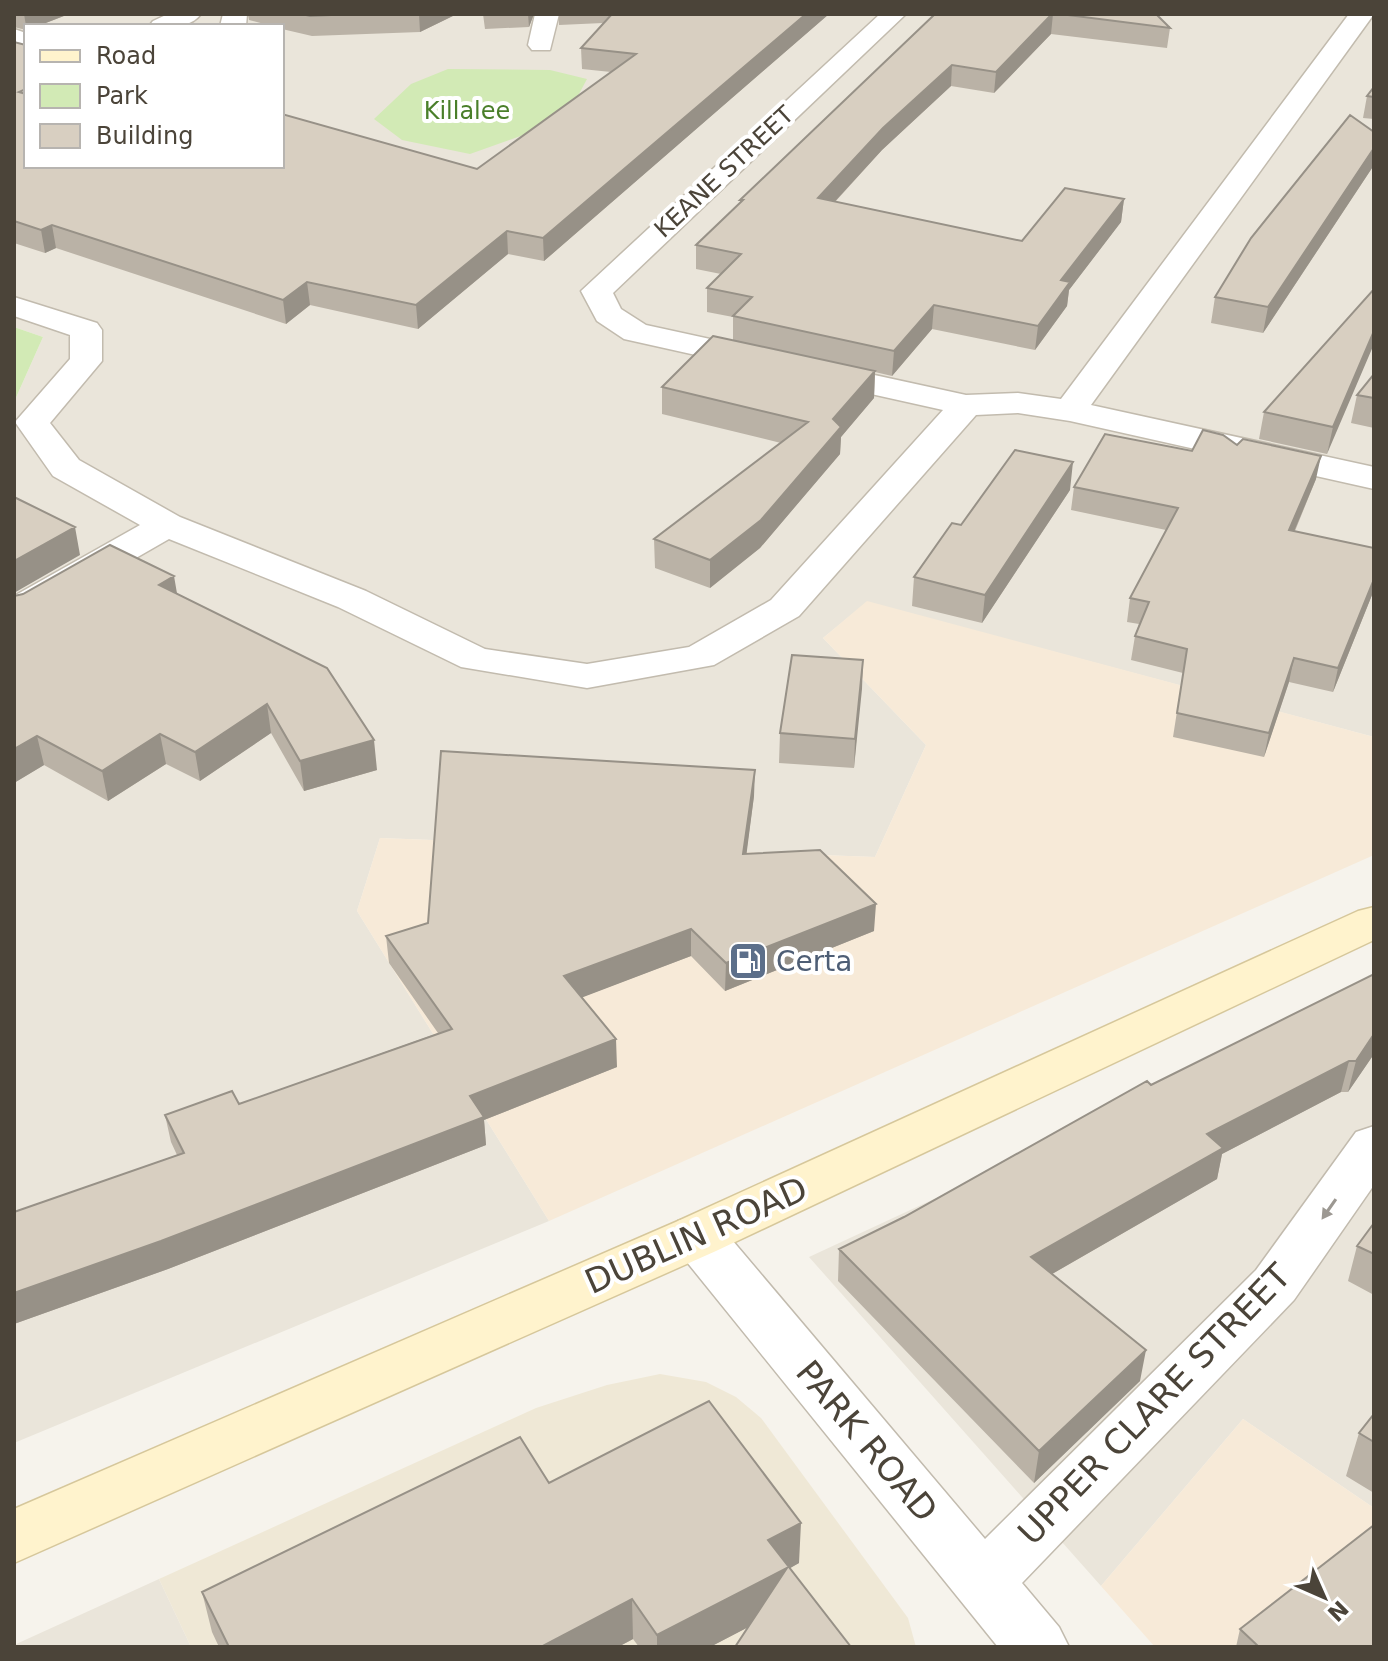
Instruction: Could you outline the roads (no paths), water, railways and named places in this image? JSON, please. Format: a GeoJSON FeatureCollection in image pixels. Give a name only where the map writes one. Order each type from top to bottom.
{"type":"FeatureCollection","features":[{"type":"Feature","properties":{"kind":"main road","name":"DUBLIN ROAD"},"geometry":{"type":"LineString","coordinates":[[14,1537],[697,1236],[1374,922]]}},
{"type":"Feature","properties":{"kind":"street"},"geometry":{"type":"LineString","coordinates":[[166,24],[189,14]]}},
{"type":"Feature","properties":{"kind":"street"},"geometry":{"type":"LineString","coordinates":[[541,45],[547,14]]}},
{"type":"Feature","properties":{"kind":"street","name":"KEANE STREET"},"geometry":{"type":"LineString","coordinates":[[894,14],[597,291],[608,314],[635,332],[966,405]]}},
{"type":"Feature","properties":{"kind":"street"},"geometry":{"type":"LineString","coordinates":[[1070,411],[1362,14]]}},
{"type":"Feature","properties":{"kind":"street"},"geometry":{"type":"LineString","coordinates":[[14,306],[86,330],[86,361],[32,422],[66,468],[167,525],[352,599],[475,659],[587,676],[700,657],[785,608],[933,446],[966,405],[1018,403],[1070,411],[1374,478]]}},
{"type":"Feature","properties":{"kind":"street"},"geometry":{"type":"LineString","coordinates":[[14,612],[167,525]]}},
{"type":"Feature","properties":{"kind":"street","name":"UPPER CLARE STREET"},"geometry":{"type":"LineString","coordinates":[[984,1581],[1275,1285],[1374,1145]]}},
{"type":"Feature","properties":{"kind":"street","name":"PARK ROAD"},"geometry":{"type":"LineString","coordinates":[[697,1236],[1037,1647]]}},
{"type":"Feature","properties":{"kind":"place","name":"Certa"},"geometry":{"type":"Point","coordinates":[748,961]}},
{"type":"Feature","properties":{"kind":"park label","name":"Killalee"},"geometry":{"type":"Point","coordinates":[467,111]}}]}
